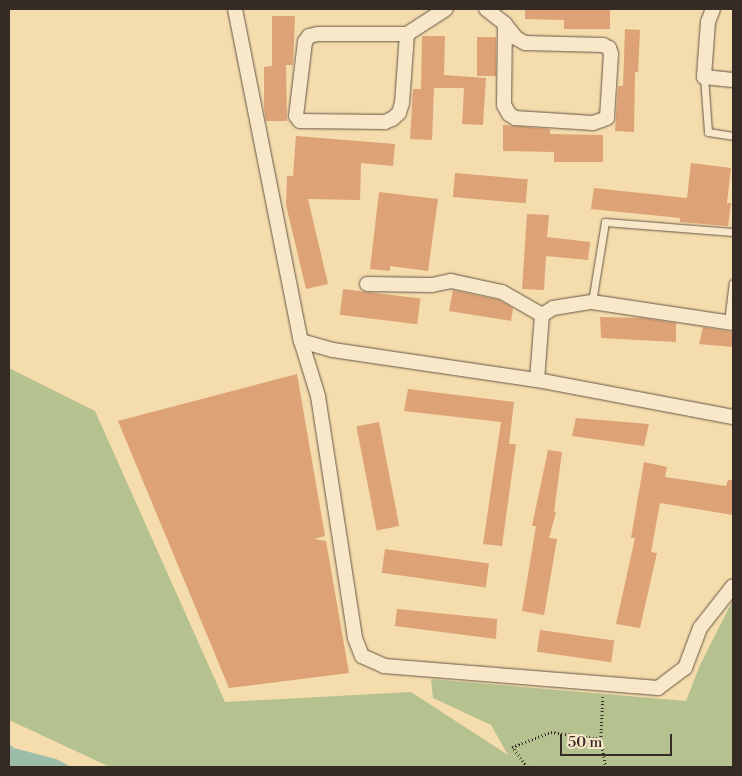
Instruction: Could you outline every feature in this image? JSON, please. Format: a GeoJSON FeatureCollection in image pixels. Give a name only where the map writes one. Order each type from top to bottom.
{"type":"FeatureCollection","features":[{"type":"Feature","properties":{"kind":"street"},"geometry":{"type":"LineString","coordinates":[[235,9],[301,341],[318,396],[356,638],[362,656],[384,666],[658,688],[685,668],[700,628],[733,586]]}},
{"type":"Feature","properties":{"kind":"street"},"geometry":{"type":"LineString","coordinates":[[406,34],[402,103],[398,113],[392,119],[385,122],[300,121],[296,116],[305,42],[309,36],[318,34],[406,34],[446,9]]}},
{"type":"Feature","properties":{"kind":"street"},"geometry":{"type":"LineString","coordinates":[[486,9],[505,24],[516,38],[525,43],[603,45],[609,48],[611,54],[607,118],[593,123],[515,118],[509,114],[504,105],[505,24]]}},
{"type":"Feature","properties":{"kind":"street"},"geometry":{"type":"LineString","coordinates":[[713,9],[708,22],[704,77],[733,80]]}},
{"type":"Feature","properties":{"kind":"street"},"geometry":{"type":"LineString","coordinates":[[367,284],[432,285],[451,282],[502,292],[542,315]]}},
{"type":"Feature","properties":{"kind":"street"},"geometry":{"type":"LineString","coordinates":[[542,315],[553,308],[592,302],[730,322]]}},
{"type":"Feature","properties":{"kind":"street"},"geometry":{"type":"LineString","coordinates":[[537,380],[542,315]]}},
{"type":"Feature","properties":{"kind":"street"},"geometry":{"type":"LineString","coordinates":[[301,341],[333,350],[537,380],[733,417]]}},
{"type":"Feature","properties":{"kind":"lane"},"geometry":{"type":"LineString","coordinates":[[704,77],[708,132],[733,136]]}},
{"type":"Feature","properties":{"kind":"lane"},"geometry":{"type":"LineString","coordinates":[[592,302],[605,222],[733,232]]}},
{"type":"Feature","properties":{"kind":"lane"},"geometry":{"type":"LineString","coordinates":[[730,322],[733,283]]}},
{"type":"Feature","properties":{"kind":"path"},"geometry":{"type":"LineString","coordinates":[[604,684],[601,738],[606,767]]}},
{"type":"Feature","properties":{"kind":"path"},"geometry":{"type":"LineString","coordinates":[[527,767],[512,747],[552,732],[601,738]]}},
{"type":"Feature","properties":{"kind":"green space"},"geometry":{"type":"Polygon","coordinates":[[[9,368],[95,411],[225,702],[411,692],[508,755],[491,725],[433,698],[431,679],[686,701],[700,665],[733,600],[733,767],[110,767],[9,720],[9,368]]]}},
{"type":"Feature","properties":{"kind":"shaded area"},"geometry":{"type":"Polygon","coordinates":[[[9,744],[14,748],[56,759],[72,767],[9,767],[9,744]]]}},
{"type":"Feature","properties":{"kind":"building"},"geometry":{"type":"Polygon","coordinates":[[[525,9],[610,9],[610,29],[564,29],[564,20],[525,19],[525,9]]]}},
{"type":"Feature","properties":{"kind":"building"},"geometry":{"type":"Polygon","coordinates":[[[272,16],[295,16],[293,65],[286,65],[287,121],[266,121],[264,109],[264,67],[272,66],[272,16]]]}},
{"type":"Feature","properties":{"kind":"building"},"geometry":{"type":"Polygon","coordinates":[[[625,29],[640,30],[638,72],[635,72],[634,132],[615,131],[618,86],[623,86],[625,29]]]}},
{"type":"Feature","properties":{"kind":"building"},"geometry":{"type":"Polygon","coordinates":[[[422,36],[445,36],[444,75],[486,78],[483,125],[462,124],[464,88],[434,88],[432,140],[410,139],[413,89],[421,89],[422,36]]]}},
{"type":"Feature","properties":{"kind":"building"},"geometry":{"type":"Polygon","coordinates":[[[477,37],[496,37],[496,76],[477,76],[477,37]]]}},
{"type":"Feature","properties":{"kind":"building"},"geometry":{"type":"Polygon","coordinates":[[[503,125],[550,129],[550,134],[603,135],[603,162],[554,162],[554,152],[503,151],[503,125]]]}},
{"type":"Feature","properties":{"kind":"building"},"geometry":{"type":"Polygon","coordinates":[[[296,136],[395,144],[393,166],[361,163],[360,200],[308,199],[328,284],[306,289],[286,205],[287,176],[293,176],[296,136]]]}},
{"type":"Feature","properties":{"kind":"building"},"geometry":{"type":"Polygon","coordinates":[[[691,163],[731,168],[727,203],[731,203],[728,226],[680,222],[680,218],[591,209],[594,188],[687,198],[691,163]]]}},
{"type":"Feature","properties":{"kind":"building"},"geometry":{"type":"Polygon","coordinates":[[[455,173],[528,179],[526,203],[453,197],[455,173]]]}},
{"type":"Feature","properties":{"kind":"building"},"geometry":{"type":"Polygon","coordinates":[[[379,192],[438,199],[428,271],[390,266],[390,271],[370,269],[379,192]]]}},
{"type":"Feature","properties":{"kind":"building"},"geometry":{"type":"Polygon","coordinates":[[[527,214],[549,215],[547,237],[590,242],[588,260],[546,256],[544,290],[522,289],[527,214]]]}},
{"type":"Feature","properties":{"kind":"building"},"geometry":{"type":"Polygon","coordinates":[[[343,289],[420,299],[417,324],[340,315],[343,289]]]}},
{"type":"Feature","properties":{"kind":"building"},"geometry":{"type":"Polygon","coordinates":[[[453,290],[499,300],[513,308],[511,321],[449,311],[453,290]]]}},
{"type":"Feature","properties":{"kind":"building"},"geometry":{"type":"Polygon","coordinates":[[[600,317],[643,318],[676,323],[676,342],[601,338],[600,317]]]}},
{"type":"Feature","properties":{"kind":"building"},"geometry":{"type":"Polygon","coordinates":[[[703,327],[733,332],[733,347],[699,344],[703,327]]]}},
{"type":"Feature","properties":{"kind":"building"},"geometry":{"type":"Polygon","coordinates":[[[297,374],[325,536],[314,539],[326,541],[349,673],[229,688],[118,421],[297,374]]]}},
{"type":"Feature","properties":{"kind":"building"},"geometry":{"type":"Polygon","coordinates":[[[408,389],[514,402],[509,444],[516,444],[502,546],[483,544],[501,422],[404,411],[408,389]]]}},
{"type":"Feature","properties":{"kind":"building"},"geometry":{"type":"Polygon","coordinates":[[[576,418],[649,424],[644,446],[572,436],[576,418]]]}},
{"type":"Feature","properties":{"kind":"building"},"geometry":{"type":"Polygon","coordinates":[[[379,422],[399,526],[377,530],[356,426],[379,422]]]}},
{"type":"Feature","properties":{"kind":"building"},"geometry":{"type":"Polygon","coordinates":[[[548,450],[562,452],[554,512],[556,512],[549,538],[557,539],[544,615],[522,611],[536,526],[532,526],[548,450]]]}},
{"type":"Feature","properties":{"kind":"building"},"geometry":{"type":"Polygon","coordinates":[[[644,462],[667,467],[665,477],[726,486],[728,480],[733,480],[733,515],[660,503],[651,552],[657,553],[640,628],[616,624],[635,538],[631,538],[644,462]]]}},
{"type":"Feature","properties":{"kind":"building"},"geometry":{"type":"Polygon","coordinates":[[[385,549],[489,564],[486,587],[382,573],[385,549]]]}},
{"type":"Feature","properties":{"kind":"building"},"geometry":{"type":"Polygon","coordinates":[[[397,609],[497,619],[496,639],[395,626],[397,609]]]}},
{"type":"Feature","properties":{"kind":"building"},"geometry":{"type":"Polygon","coordinates":[[[540,630],[614,640],[611,662],[537,652],[540,630]]]}}]}
